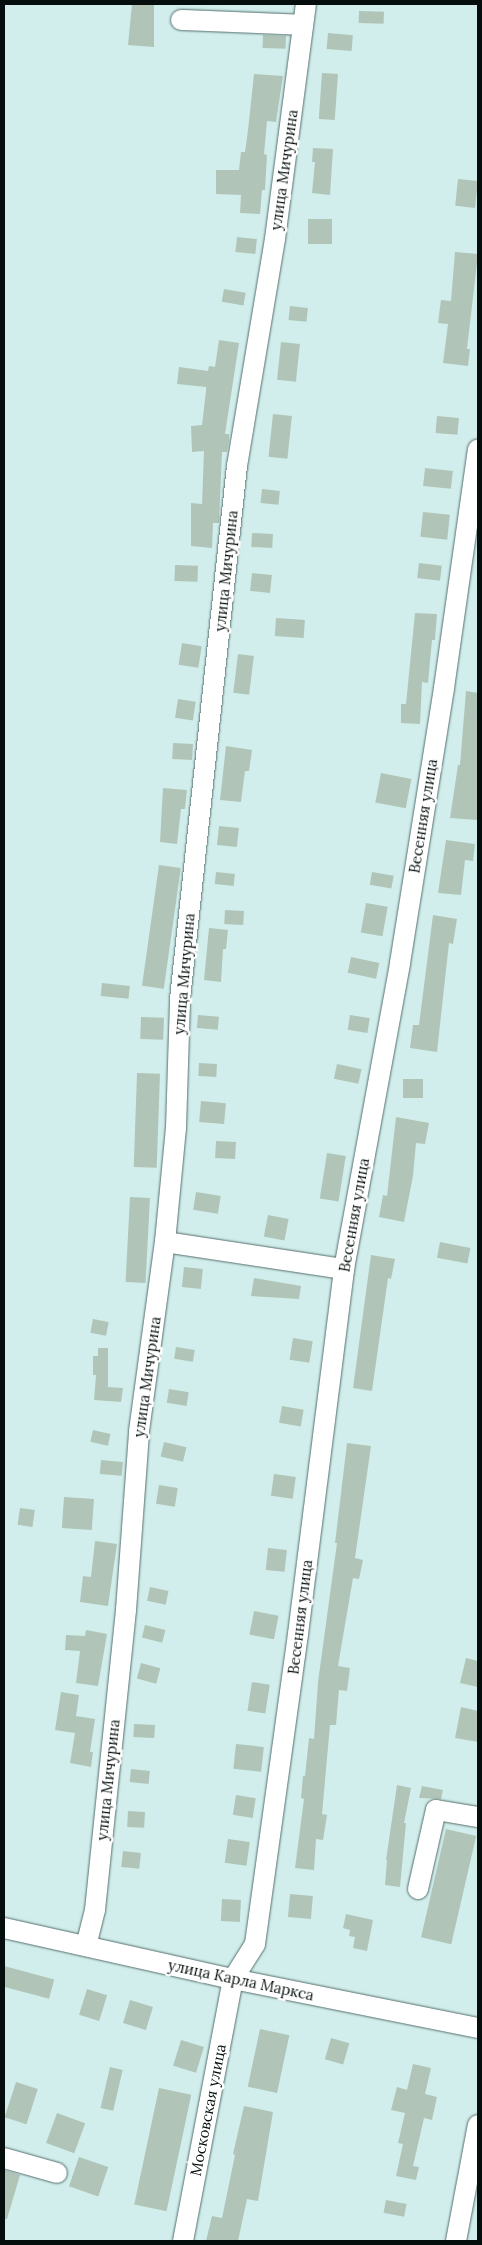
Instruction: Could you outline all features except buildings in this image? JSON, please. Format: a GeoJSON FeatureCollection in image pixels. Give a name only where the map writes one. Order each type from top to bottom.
{"type":"FeatureCollection","features":[{"type":"Feature","properties":{"kind":"street","name":"улица Мичурина"},"geometry":{"type":"LineString","coordinates":[[86,1946],[95,1910],[126,1610],[139,1431],[165,1242],[176,1128],[180,999],[236,476],[275,239],[306,4]]}},
{"type":"Feature","properties":{"kind":"street"},"geometry":{"type":"LineString","coordinates":[[181,20],[303,25]]}},
{"type":"Feature","properties":{"kind":"street","name":"Весенняя улица"},"geometry":{"type":"LineString","coordinates":[[234,1979],[255,1944],[298,1634],[344,1269],[400,963],[444,688],[478,449]]}},
{"type":"Feature","properties":{"kind":"street"},"geometry":{"type":"LineString","coordinates":[[165,1242],[344,1269]]}},
{"type":"Feature","properties":{"kind":"street"},"geometry":{"type":"LineString","coordinates":[[418,1889],[436,1810],[478,1817]]}},
{"type":"Feature","properties":{"kind":"street","name":"улица Карла Маркса"},"geometry":{"type":"LineString","coordinates":[[4,1928],[234,1979],[478,2028]]}},
{"type":"Feature","properties":{"kind":"street","name":"Московская улица"},"geometry":{"type":"LineString","coordinates":[[183,2241],[234,1979]]}},
{"type":"Feature","properties":{"kind":"street"},"geometry":{"type":"LineString","coordinates":[[456,2241],[478,2125]]}},
{"type":"Feature","properties":{"kind":"street"},"geometry":{"type":"LineString","coordinates":[[4,2158],[57,2173]]}}]}
